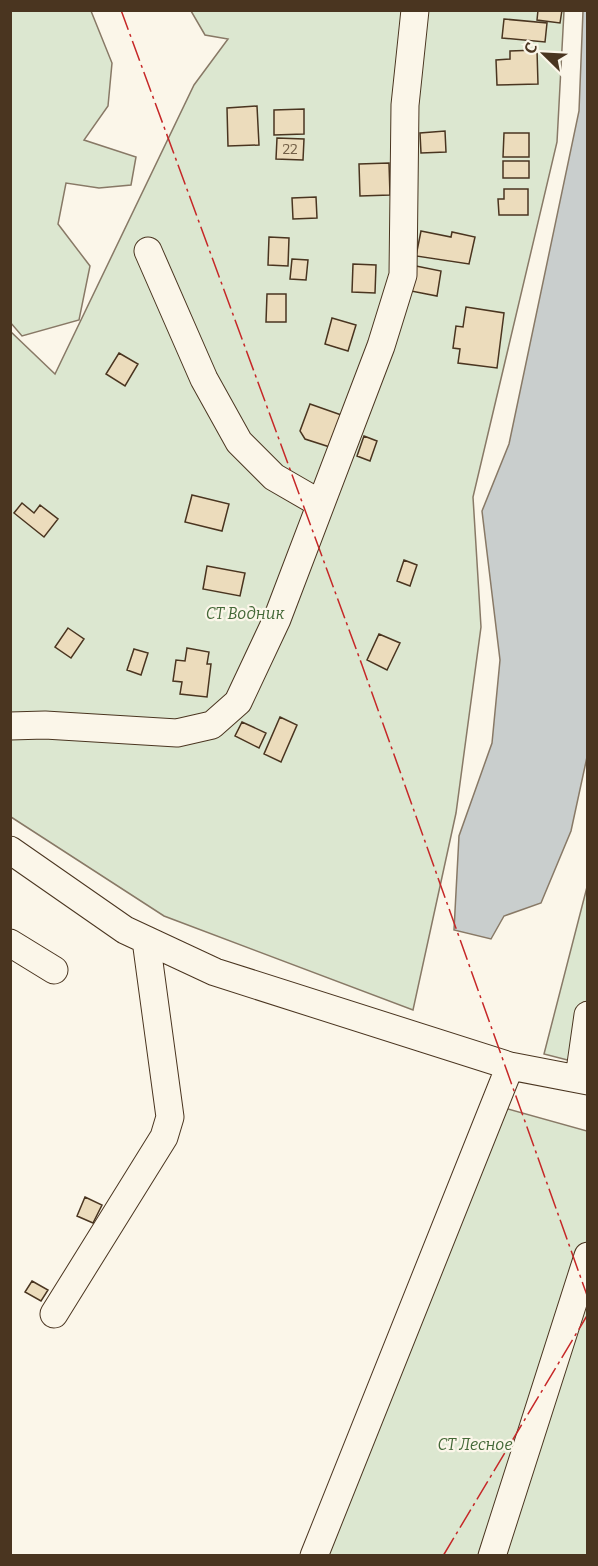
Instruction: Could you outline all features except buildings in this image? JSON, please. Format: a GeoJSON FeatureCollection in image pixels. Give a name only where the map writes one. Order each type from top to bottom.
{"type":"FeatureCollection","features":[{"type":"Feature","properties":{"kind":"street"},"geometry":{"type":"LineString","coordinates":[[10,726],[45,725],[177,733],[212,725],[238,702],[277,619],[319,503],[381,346],[403,275],[405,105],[415,10]]}},
{"type":"Feature","properties":{"kind":"street"},"geometry":{"type":"LineString","coordinates":[[148,251],[204,379],[239,442],[274,477],[319,503]]}},
{"type":"Feature","properties":{"kind":"street"},"geometry":{"type":"LineString","coordinates":[[10,850],[125,930],[215,972],[510,1066],[584,1080],[588,1015]]}},
{"type":"Feature","properties":{"kind":"street"},"geometry":{"type":"LineString","coordinates":[[54,1314],[164,1137],[170,1117],[146,940]]}},
{"type":"Feature","properties":{"kind":"street"},"geometry":{"type":"LineString","coordinates":[[10,943],[54,970]]}},
{"type":"Feature","properties":{"kind":"street"},"geometry":{"type":"LineString","coordinates":[[314,1556],[510,1066]]}},
{"type":"Feature","properties":{"kind":"street"},"geometry":{"type":"LineString","coordinates":[[492,1556],[588,1256]]}},
{"type":"Feature","properties":{"kind":"green space"},"geometry":{"type":"Polygon","coordinates":[[[10,11],[91,11],[112,63],[108,106],[84,140],[136,157],[131,185],[99,188],[66,183],[58,224],[90,266],[79,320],[22,336],[10,322],[10,11]]]}},
{"type":"Feature","properties":{"kind":"green space","name":"СТ Водник"},"geometry":{"type":"Polygon","coordinates":[[[191,11],[564,11],[557,142],[473,497],[481,627],[456,813],[413,1010],[164,916],[11,817],[10,331],[55,374],[194,85],[228,39],[205,35],[191,11]]]}},
{"type":"Feature","properties":{"kind":"green space"},"geometry":{"type":"Polygon","coordinates":[[[587,887],[587,1065],[544,1054],[587,887]]]}},
{"type":"Feature","properties":{"kind":"green space","name":"СТ Лесное"},"geometry":{"type":"Polygon","coordinates":[[[501,1107],[587,1131],[587,1555],[305,1556],[501,1107]]]}},
{"type":"Feature","properties":{"kind":"shaded area"},"geometry":{"type":"Polygon","coordinates":[[[583,11],[588,11],[587,757],[571,831],[541,903],[504,916],[491,939],[454,930],[459,836],[492,743],[500,660],[482,511],[509,444],[579,111],[583,11]]]}},
{"type":"Feature","properties":{"kind":"power"},"geometry":{"type":"LineString","coordinates":[[121,10],[362,665],[588,1298]]}},
{"type":"Feature","properties":{"kind":"power"},"geometry":{"type":"LineString","coordinates":[[443,1556],[588,1314]]}}]}
